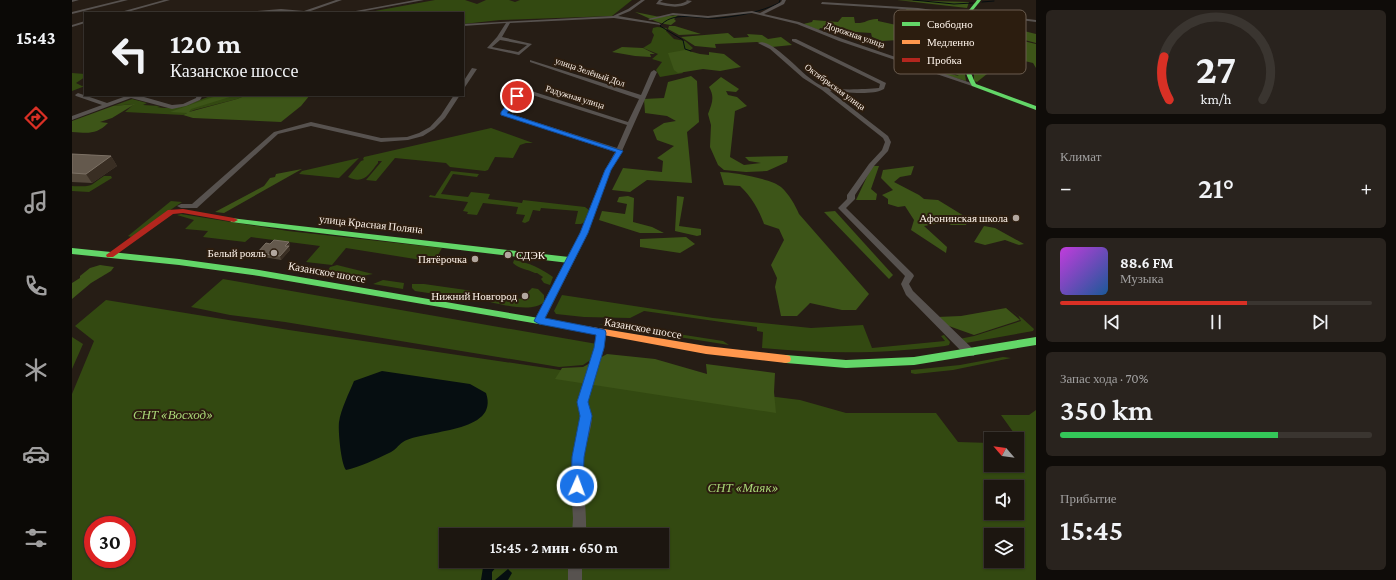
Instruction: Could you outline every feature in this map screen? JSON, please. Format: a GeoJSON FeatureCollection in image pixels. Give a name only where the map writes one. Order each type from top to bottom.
{"type":"FeatureCollection","features":[{"type":"Feature","properties":{"kind":"street"},"geometry":{"type":"LineString","coordinates":[[72,1],[77,0]]}},
{"type":"Feature","properties":{"kind":"street"},"geometry":{"type":"LineString","coordinates":[[72,13],[126,0]]}},
{"type":"Feature","properties":{"kind":"street"},"geometry":{"type":"LineString","coordinates":[[123,12],[168,0]]}},
{"type":"Feature","properties":{"kind":"street"},"geometry":{"type":"LineString","coordinates":[[249,12],[281,10],[304,12],[340,0]]}},
{"type":"Feature","properties":{"kind":"street"},"geometry":{"type":"LineString","coordinates":[[353,12],[422,0]]}},
{"type":"Feature","properties":{"kind":"street"},"geometry":{"type":"LineString","coordinates":[[614,17],[629,10],[643,0]]}},
{"type":"Feature","properties":{"kind":"street"},"geometry":{"type":"LineString","coordinates":[[661,0],[657,3],[680,6],[685,5],[690,1],[688,0]]}},
{"type":"Feature","properties":{"kind":"street"},"geometry":{"type":"LineString","coordinates":[[650,20],[673,14],[708,17],[755,12],[783,3],[784,0]]}},
{"type":"Feature","properties":{"kind":"street"},"geometry":{"type":"LineString","coordinates":[[883,0],[882,5],[885,7]]}},
{"type":"Feature","properties":{"kind":"street"},"geometry":{"type":"LineString","coordinates":[[972,10],[979,0]]}},
{"type":"Feature","properties":{"kind":"street"},"geometry":{"type":"LineString","coordinates":[[822,3],[933,10]]}},
{"type":"Feature","properties":{"kind":"street","name":"Дорожная улица"},"geometry":{"type":"LineString","coordinates":[[755,12],[798,23],[841,40],[894,58]]}},
{"type":"Feature","properties":{"kind":"street"},"geometry":{"type":"LineString","coordinates":[[464,25],[614,17],[659,24]]}},
{"type":"Feature","properties":{"kind":"street"},"geometry":{"type":"LineString","coordinates":[[1026,20],[1036,21]]}},
{"type":"Feature","properties":{"kind":"street"},"geometry":{"type":"LineString","coordinates":[[499,38],[530,44],[519,54],[489,48],[499,38],[509,22]]}},
{"type":"Feature","properties":{"kind":"street"},"geometry":{"type":"LineString","coordinates":[[72,26],[84,24]]}},
{"type":"Feature","properties":{"kind":"street","name":"Октябрьская улица"},"geometry":{"type":"LineString","coordinates":[[794,40],[883,83],[881,89],[863,91],[824,89]]}},
{"type":"Feature","properties":{"kind":"street","name":"Октябрьская улица"},"geometry":{"type":"LineString","coordinates":[[760,43],[772,48],[805,77],[824,89],[886,137],[888,142],[885,151],[871,165],[851,195],[851,199],[842,208],[910,276],[905,284],[909,293],[970,353]]}},
{"type":"Feature","properties":{"kind":"street","name":"улица Зелёный Дол"},"geometry":{"type":"LineString","coordinates":[[532,61],[642,98]]}},
{"type":"Feature","properties":{"kind":"street"},"geometry":{"type":"LineString","coordinates":[[464,84],[474,69]]}},
{"type":"Feature","properties":{"kind":"street"},"geometry":{"type":"LineString","coordinates":[[539,321],[584,233],[608,170],[620,151],[630,124],[654,72]]}},
{"type":"Feature","properties":{"kind":"street","name":"Дорожная улица"},"geometry":{"type":"LineString","coordinates":[[941,74],[974,85]]}},
{"type":"Feature","properties":{"kind":"street"},"geometry":{"type":"LineString","coordinates":[[969,74],[970,80],[974,85],[1036,108]]}},
{"type":"Feature","properties":{"kind":"street","name":"Радужная улица"},"geometry":{"type":"LineString","coordinates":[[620,151],[503,114],[522,90],[630,124]]}},
{"type":"Feature","properties":{"kind":"street"},"geometry":{"type":"LineString","coordinates":[[72,97],[84,93]]}},
{"type":"Feature","properties":{"kind":"street"},"geometry":{"type":"LineString","coordinates":[[78,95],[108,105]]}},
{"type":"Feature","properties":{"kind":"street"},"geometry":{"type":"LineString","coordinates":[[72,118],[133,96],[172,107],[184,105],[198,99],[200,96]]}},
{"type":"Feature","properties":{"kind":"street"},"geometry":{"type":"LineString","coordinates":[[143,99],[151,96]]}},
{"type":"Feature","properties":{"kind":"street"},"geometry":{"type":"LineString","coordinates":[[181,206],[194,206],[271,136],[311,124],[381,140],[391,141],[406,139],[432,128],[456,96]]}},
{"type":"Feature","properties":{"kind":"street","name":"улица Красная Поляна"},"geometry":{"type":"LineString","coordinates":[[110,255],[171,212],[182,211],[261,224],[569,260]]}},
{"type":"Feature","properties":{"kind":"street","name":"Казанское шоссе"},"geometry":{"type":"LineString","coordinates":[[72,251],[179,262],[259,273],[717,352],[809,362],[867,364],[914,361],[1036,341]]}},
{"type":"Feature","properties":{"kind":"street"},"geometry":{"type":"LineString","coordinates":[[579,528],[577,486],[578,457],[586,416],[582,402],[599,348],[601,333]]}},
{"type":"Feature","properties":{"kind":"street"},"geometry":{"type":"LineString","coordinates":[[574,568],[576,580]]}},
{"type":"Feature","properties":{"kind":"green space"},"geometry":{"type":"Polygon","coordinates":[[[435,0],[465,0],[477,4],[486,0],[509,0],[515,2],[520,0],[632,0],[612,16],[500,20],[464,24],[464,12],[369,12],[435,0]]]}},
{"type":"Feature","properties":{"kind":"green space"},"geometry":{"type":"Polygon","coordinates":[[[897,0],[969,2],[967,8],[897,0]]]}},
{"type":"Feature","properties":{"kind":"green space"},"geometry":{"type":"Polygon","coordinates":[[[635,12],[660,17],[678,15],[674,19],[676,21],[671,25],[657,22],[635,12]]]}},
{"type":"Feature","properties":{"kind":"green space"},"geometry":{"type":"Polygon","coordinates":[[[842,17],[854,17],[855,23],[878,19],[878,21],[894,24],[894,40],[882,41],[872,37],[871,33],[820,28],[819,30],[803,24],[812,22],[813,20],[838,22],[842,17]]]}},
{"type":"Feature","properties":{"kind":"green space"},"geometry":{"type":"Polygon","coordinates":[[[669,26],[675,26],[701,34],[679,35],[668,29],[669,26]]]}},
{"type":"Feature","properties":{"kind":"green space"},"geometry":{"type":"Polygon","coordinates":[[[653,28],[667,28],[666,31],[674,39],[685,41],[693,48],[677,61],[683,73],[660,77],[656,70],[662,62],[652,59],[658,54],[643,48],[651,43],[654,35],[652,32],[653,28]]]}},
{"type":"Feature","properties":{"kind":"green space"},"geometry":{"type":"Polygon","coordinates":[[[1026,32],[1036,34],[1036,43],[1026,40],[1026,32]]]}},
{"type":"Feature","properties":{"kind":"green space"},"geometry":{"type":"Polygon","coordinates":[[[728,33],[734,38],[749,37],[747,34],[762,35],[768,39],[781,37],[792,45],[772,47],[757,42],[715,44],[716,48],[695,46],[681,37],[728,33]]]}},
{"type":"Feature","properties":{"kind":"green space"},"geometry":{"type":"Polygon","coordinates":[[[1026,42],[1036,44],[1036,68],[1033,63],[1026,61],[1026,42]]]}},
{"type":"Feature","properties":{"kind":"green space"},"geometry":{"type":"Polygon","coordinates":[[[622,47],[643,48],[655,54],[650,54],[651,57],[612,52],[622,47]]]}},
{"type":"Feature","properties":{"kind":"green space"},"geometry":{"type":"Polygon","coordinates":[[[685,50],[709,55],[709,52],[724,54],[741,67],[720,71],[703,69],[678,73],[674,70],[668,53],[685,50]]]}},
{"type":"Feature","properties":{"kind":"green space"},"geometry":{"type":"Polygon","coordinates":[[[72,73],[84,74],[84,78],[76,83],[84,86],[72,91],[72,73]]]}},
{"type":"Feature","properties":{"kind":"green space"},"geometry":{"type":"Polygon","coordinates":[[[942,74],[950,74],[959,76],[956,74],[965,74],[966,81],[942,74]]]}},
{"type":"Feature","properties":{"kind":"green space"},"geometry":{"type":"Polygon","coordinates":[[[974,74],[987,74],[977,82],[974,81],[974,74]]]}},
{"type":"Feature","properties":{"kind":"green space"},"geometry":{"type":"Polygon","coordinates":[[[691,76],[697,81],[699,122],[687,132],[692,183],[647,180],[630,192],[612,190],[623,168],[662,172],[663,161],[657,158],[674,146],[657,140],[653,130],[664,123],[676,121],[667,116],[645,113],[644,99],[664,98],[668,82],[691,76]]]}},
{"type":"Feature","properties":{"kind":"green space"},"geometry":{"type":"Polygon","coordinates":[[[721,77],[739,89],[736,92],[726,91],[728,95],[737,97],[747,106],[735,111],[730,157],[744,165],[761,163],[749,161],[745,157],[788,156],[787,162],[767,171],[746,172],[724,170],[718,165],[710,147],[711,125],[708,114],[712,104],[712,94],[709,87],[721,77]]]}},
{"type":"Feature","properties":{"kind":"green space"},"geometry":{"type":"Polygon","coordinates":[[[210,96],[244,96],[194,110],[183,115],[125,112],[134,104],[113,106],[132,99],[147,103],[143,105],[160,106],[157,107],[164,108],[185,105],[210,96]]]}},
{"type":"Feature","properties":{"kind":"green space"},"geometry":{"type":"Polygon","coordinates":[[[216,96],[233,96],[191,109],[189,112],[244,96],[309,96],[301,106],[281,122],[193,118],[183,115],[187,113],[170,112],[216,96]]]}},
{"type":"Feature","properties":{"kind":"green space"},"geometry":{"type":"Polygon","coordinates":[[[135,104],[112,118],[100,122],[108,123],[100,130],[87,133],[72,132],[72,121],[113,106],[135,104]]]}},
{"type":"Feature","properties":{"kind":"green space"},"geometry":{"type":"Polygon","coordinates":[[[491,128],[533,143],[520,145],[513,158],[495,157],[488,170],[485,171],[450,167],[446,163],[395,158],[376,181],[366,180],[382,161],[378,161],[369,174],[362,179],[358,180],[348,177],[361,161],[364,160],[364,157],[491,128]]]}},
{"type":"Feature","properties":{"kind":"green space"},"geometry":{"type":"Polygon","coordinates":[[[359,158],[339,178],[299,174],[302,171],[359,158]]]}},
{"type":"Feature","properties":{"kind":"green space"},"geometry":{"type":"Polygon","coordinates":[[[872,166],[879,166],[871,189],[877,194],[876,200],[856,200],[872,166]]]}},
{"type":"Feature","properties":{"kind":"green space"},"geometry":{"type":"Polygon","coordinates":[[[914,166],[911,175],[900,177],[894,182],[924,199],[938,200],[969,219],[966,225],[951,225],[946,222],[924,226],[947,247],[946,253],[911,230],[914,220],[905,206],[898,207],[888,204],[888,199],[882,195],[893,190],[881,178],[883,170],[914,166]]]}},
{"type":"Feature","properties":{"kind":"green space"},"geometry":{"type":"Polygon","coordinates":[[[302,169],[224,213],[215,212],[264,186],[270,178],[275,177],[276,174],[302,169]]]}},
{"type":"Feature","properties":{"kind":"green space"},"geometry":{"type":"Polygon","coordinates":[[[451,171],[479,174],[477,177],[453,174],[441,194],[468,197],[471,192],[490,194],[488,199],[522,203],[523,200],[585,207],[589,210],[585,222],[581,224],[575,224],[578,211],[541,208],[540,211],[533,210],[529,221],[525,223],[522,222],[525,215],[516,214],[518,207],[483,203],[477,215],[467,214],[468,212],[463,211],[468,202],[429,197],[430,195],[435,196],[451,171]]]}},
{"type":"Feature","properties":{"kind":"green space"},"geometry":{"type":"Polygon","coordinates":[[[720,172],[734,173],[770,181],[784,190],[792,200],[799,214],[869,294],[856,310],[842,310],[810,303],[797,316],[781,316],[775,287],[777,278],[771,265],[784,240],[779,229],[764,224],[748,194],[740,186],[724,185],[720,172]]]}},
{"type":"Feature","properties":{"kind":"green space"},"geometry":{"type":"Polygon","coordinates":[[[104,176],[111,176],[112,178],[89,192],[72,191],[72,186],[91,185],[104,176]]]}},
{"type":"Feature","properties":{"kind":"green space"},"geometry":{"type":"Polygon","coordinates":[[[628,196],[634,198],[633,222],[652,227],[664,233],[640,233],[599,220],[602,211],[625,214],[627,204],[617,202],[619,197],[628,196]]]}},
{"type":"Feature","properties":{"kind":"green space"},"geometry":{"type":"Polygon","coordinates":[[[677,196],[684,197],[679,226],[701,229],[701,235],[697,236],[675,231],[677,196]]]}},
{"type":"Feature","properties":{"kind":"green space"},"geometry":{"type":"Polygon","coordinates":[[[171,201],[182,202],[131,237],[128,236],[171,201]]]}},
{"type":"Feature","properties":{"kind":"green space"},"geometry":{"type":"Polygon","coordinates":[[[835,211],[893,275],[889,279],[824,212],[835,211]]]}},
{"type":"Feature","properties":{"kind":"green space"},"geometry":{"type":"Polygon","coordinates":[[[181,214],[288,231],[442,248],[434,262],[346,248],[332,265],[306,262],[320,246],[251,237],[245,242],[203,237],[208,231],[185,229],[194,220],[177,215],[181,214]]]}},
{"type":"Feature","properties":{"kind":"green space"},"geometry":{"type":"Polygon","coordinates":[[[984,226],[995,228],[1024,244],[1019,245],[1005,240],[985,245],[974,242],[984,226]]]}},
{"type":"Feature","properties":{"kind":"green space"},"geometry":{"type":"Polygon","coordinates":[[[686,237],[695,244],[680,253],[640,247],[640,239],[686,237]]]}},
{"type":"Feature","properties":{"kind":"green space"},"geometry":{"type":"Polygon","coordinates":[[[514,260],[535,266],[553,277],[550,285],[544,283],[541,279],[543,277],[537,273],[515,265],[513,263],[514,260]]]}},
{"type":"Feature","properties":{"kind":"green space"},"geometry":{"type":"Polygon","coordinates":[[[100,265],[114,267],[111,271],[91,283],[72,299],[72,283],[80,278],[80,276],[90,268],[100,265]]]}},
{"type":"Feature","properties":{"kind":"green space"},"geometry":{"type":"Polygon","coordinates":[[[337,265],[373,274],[356,277],[355,275],[341,272],[337,275],[326,274],[330,267],[337,265]]]}},
{"type":"Feature","properties":{"kind":"green space"},"geometry":{"type":"Polygon","coordinates":[[[223,279],[597,344],[592,359],[583,365],[559,367],[285,322],[230,315],[191,307],[223,279]]]}},
{"type":"Feature","properties":{"kind":"green space"},"geometry":{"type":"Polygon","coordinates":[[[383,280],[404,283],[403,289],[373,284],[383,280]]]}},
{"type":"Feature","properties":{"kind":"green space"},"geometry":{"type":"Polygon","coordinates":[[[412,284],[424,284],[473,291],[469,297],[462,298],[415,291],[412,288],[412,284]]]}},
{"type":"Feature","properties":{"kind":"green space"},"geometry":{"type":"Polygon","coordinates":[[[532,288],[538,289],[544,295],[544,302],[531,307],[514,307],[481,300],[482,293],[521,299],[532,288]]]}},
{"type":"Feature","properties":{"kind":"green space"},"geometry":{"type":"Polygon","coordinates":[[[562,295],[713,318],[811,328],[863,325],[872,348],[945,341],[941,336],[944,335],[950,342],[949,345],[945,346],[876,352],[831,352],[762,348],[763,332],[757,331],[757,327],[644,311],[630,318],[584,317],[556,314],[554,311],[562,295]]]}},
{"type":"Feature","properties":{"kind":"green space","name":"СНТ «Маяк»"},"geometry":{"type":"Polygon","coordinates":[[[106,300],[289,330],[587,374],[800,400],[846,413],[936,413],[958,442],[984,443],[984,472],[1024,472],[1024,432],[1013,432],[1001,415],[1029,415],[1036,410],[1036,580],[72,580],[72,394],[94,341],[75,326],[106,300]]]}},
{"type":"Feature","properties":{"kind":"green space"},"geometry":{"type":"Polygon","coordinates":[[[1006,308],[1020,320],[974,335],[946,325],[937,317],[961,316],[1006,308]]]}},
{"type":"Feature","properties":{"kind":"green space"},"geometry":{"type":"Polygon","coordinates":[[[1018,315],[1034,329],[1033,331],[966,343],[959,339],[974,336],[1021,321],[1018,315]]]}},
{"type":"Feature","properties":{"kind":"green space"},"geometry":{"type":"Polygon","coordinates":[[[597,324],[633,327],[723,341],[729,345],[597,324]]]}},
{"type":"Feature","properties":{"kind":"green space"},"geometry":{"type":"Polygon","coordinates":[[[72,337],[83,344],[72,369],[72,337]]]}},
{"type":"Feature","properties":{"kind":"green space"},"geometry":{"type":"Polygon","coordinates":[[[607,354],[655,359],[707,374],[706,364],[775,373],[774,392],[776,413],[555,379],[562,368],[583,367],[607,354]]]}},
{"type":"Feature","properties":{"kind":"green space"},"geometry":{"type":"Polygon","coordinates":[[[1003,357],[1011,358],[953,370],[915,374],[911,373],[911,370],[960,365],[1003,357]]]}},
{"type":"Feature","properties":{"kind":"shaded area"},"geometry":{"type":"Polygon","coordinates":[[[382,371],[470,384],[486,393],[487,406],[482,416],[471,423],[458,428],[413,438],[403,442],[391,452],[368,463],[346,470],[341,455],[339,432],[339,422],[343,406],[354,381],[382,371]]]}},
{"type":"Feature","properties":{"kind":"shaded area"},"geometry":{"type":"Polygon","coordinates":[[[483,568],[495,568],[492,572],[492,580],[481,580],[483,568]]]}},
{"type":"Feature","properties":{"kind":"shaded area"},"geometry":{"type":"Polygon","coordinates":[[[508,569],[512,573],[508,580],[495,580],[508,569]]]}},
{"type":"Feature","properties":{"kind":"building"},"geometry":{"type":"Polygon","coordinates":[[[72,154],[111,156],[86,174],[72,173],[72,154]]]}},
{"type":"Feature","properties":{"kind":"building","name":"Белый рояль"},"geometry":{"type":"Polygon","coordinates":[[[274,240],[289,242],[285,246],[289,246],[280,256],[257,253],[266,243],[270,244],[274,240]]]}},
{"type":"Feature","properties":{"kind":"waterway"},"geometry":{"type":"LineString","coordinates":[[662,24],[674,17],[681,16],[712,18],[742,15],[772,6],[779,3],[780,0]]}},
{"type":"Feature","properties":{"kind":"waterway"},"geometry":{"type":"LineString","coordinates":[[913,0],[954,4],[973,3]]}},
{"type":"Feature","properties":{"kind":"waterway"},"geometry":{"type":"LineString","coordinates":[[982,2],[994,1]]}},
{"type":"Feature","properties":{"kind":"waterway"},"geometry":{"type":"LineString","coordinates":[[661,25],[660,26],[683,40],[685,49],[691,51]]}},
{"type":"Feature","properties":{"kind":"traffic: fast"},"geometry":{"type":"LineString","coordinates":[[972,10],[979,0]]}},
{"type":"Feature","properties":{"kind":"traffic: fast"},"geometry":{"type":"LineString","coordinates":[[969,74],[974,85],[1036,108]]}},
{"type":"Feature","properties":{"kind":"traffic: fast"},"geometry":{"type":"LineString","coordinates":[[234,220],[569,260]]}},
{"type":"Feature","properties":{"kind":"traffic: fast"},"geometry":{"type":"LineString","coordinates":[[72,251],[179,262],[259,273],[574,327]]}},
{"type":"Feature","properties":{"kind":"traffic: fast"},"geometry":{"type":"LineString","coordinates":[[786,359],[846,364],[914,361],[1036,341]]}},
{"type":"Feature","properties":{"kind":"traffic: slow"},"geometry":{"type":"LineString","coordinates":[[574,327],[653,342],[733,354],[786,359]]}},
{"type":"Feature","properties":{"kind":"traffic: jam"},"geometry":{"type":"LineString","coordinates":[[110,255],[171,212],[183,211],[234,220]]}},
{"type":"Feature","properties":{"kind":"place","name":"Афонинская школа"},"geometry":{"type":"Point","coordinates":[1016,218]}},
{"type":"Feature","properties":{"kind":"place","name":"Белый рояль"},"geometry":{"type":"Point","coordinates":[274,253]}},
{"type":"Feature","properties":{"kind":"place","name":"СДЭК"},"geometry":{"type":"Point","coordinates":[508,255]}},
{"type":"Feature","properties":{"kind":"place","name":"Пятёрочка"},"geometry":{"type":"Point","coordinates":[475,259]}},
{"type":"Feature","properties":{"kind":"place","name":"Нижний Новгород"},"geometry":{"type":"Point","coordinates":[525,296]}},
{"type":"Feature","properties":{"kind":"route"},"geometry":{"type":"LineString","coordinates":[[517,96],[503,114],[620,151],[608,170],[584,233],[539,321],[601,333],[599,348],[582,402],[586,416],[578,457],[577,486]]}},
{"type":"Feature","properties":{"kind":"park label","name":"СНТ «Восход»"},"geometry":{"type":"Point","coordinates":[173,414]}}]}
